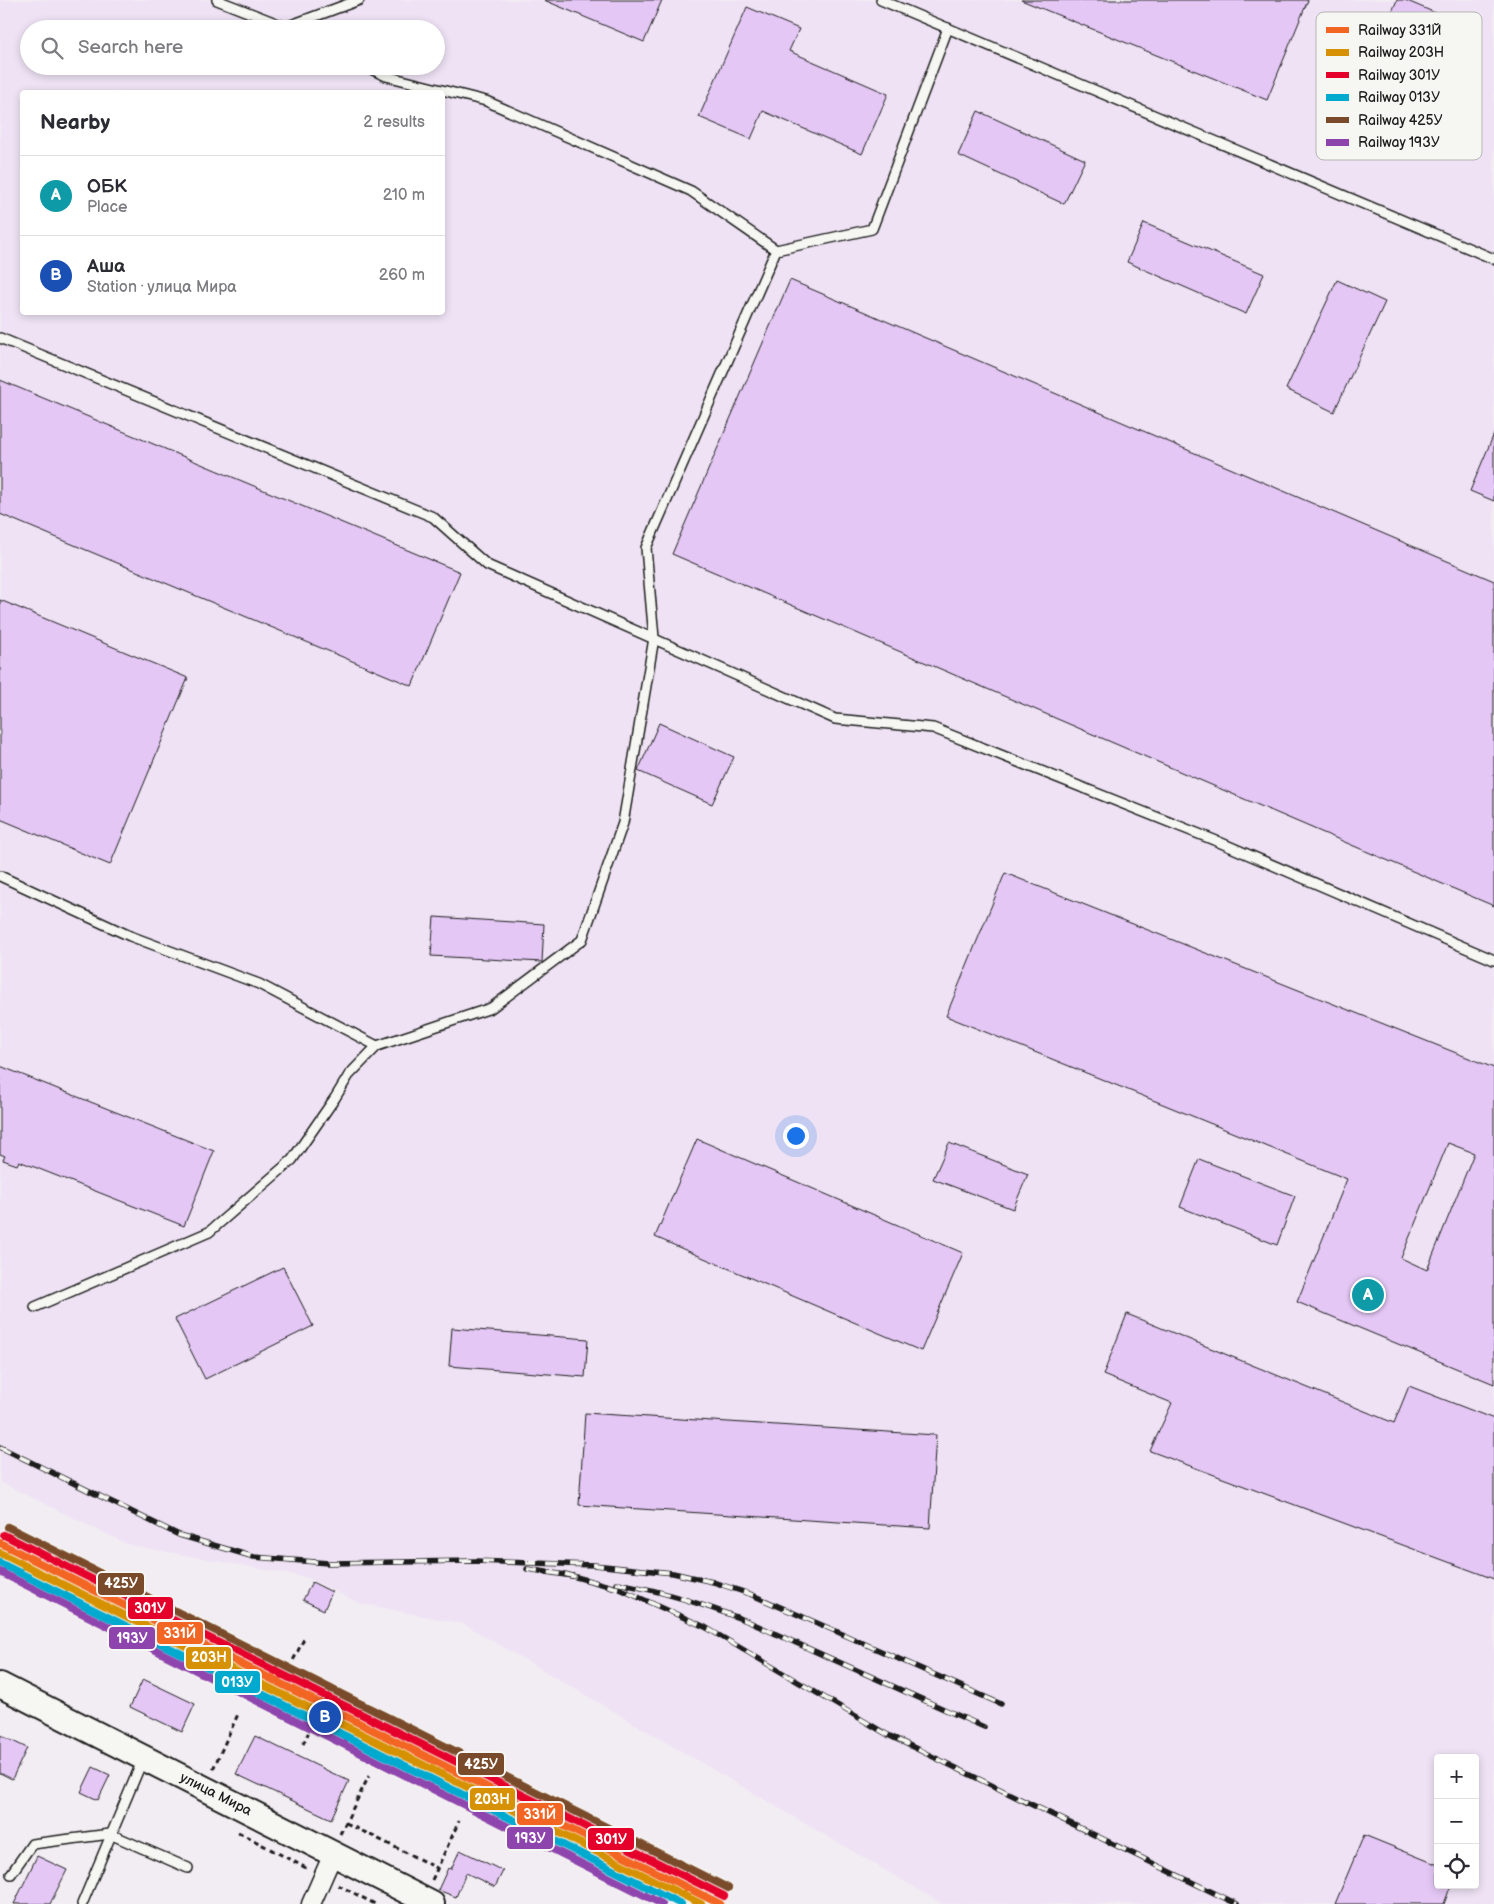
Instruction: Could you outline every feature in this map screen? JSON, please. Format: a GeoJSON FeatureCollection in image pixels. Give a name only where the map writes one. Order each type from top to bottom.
{"type":"FeatureCollection","features":[{"type":"Feature","properties":{"kind":"street","name":"улица Мира"},"geometry":{"type":"LineString","coordinates":[[0,1685],[269,1821],[332,1843],[431,1894]]}},
{"type":"Feature","properties":{"kind":"street"},"geometry":{"type":"LineString","coordinates":[[311,1904],[332,1843]]}},
{"type":"Feature","properties":{"kind":"lane"},"geometry":{"type":"LineString","coordinates":[[217,0],[268,20]]}},
{"type":"Feature","properties":{"kind":"lane"},"geometry":{"type":"LineString","coordinates":[[308,20],[359,0]]}},
{"type":"Feature","properties":{"kind":"lane"},"geometry":{"type":"LineString","coordinates":[[881,0],[1494,260]]}},
{"type":"Feature","properties":{"kind":"lane"},"geometry":{"type":"LineString","coordinates":[[445,90],[486,100],[691,191],[776,250],[872,229],[948,28]]}},
{"type":"Feature","properties":{"kind":"lane"},"geometry":{"type":"LineString","coordinates":[[384,75],[444,90]]}},
{"type":"Feature","properties":{"kind":"lane"},"geometry":{"type":"LineString","coordinates":[[35,1307],[209,1232],[292,1160],[349,1075],[377,1046],[491,1008],[582,940],[623,823],[654,638],[646,548],[776,250]]}},
{"type":"Feature","properties":{"kind":"lane"},"geometry":{"type":"LineString","coordinates":[[0,338],[433,518],[487,565],[835,719],[933,728],[1219,842],[1494,960]]}},
{"type":"Feature","properties":{"kind":"lane"},"geometry":{"type":"LineString","coordinates":[[0,876],[130,936],[259,984],[377,1046]]}},
{"type":"Feature","properties":{"kind":"lane"},"geometry":{"type":"LineString","coordinates":[[82,1904],[143,1757]]}},
{"type":"Feature","properties":{"kind":"lane"},"geometry":{"type":"LineString","coordinates":[[11,1874],[32,1844],[110,1834],[188,1868]]}},
{"type":"Feature","properties":{"kind":"path"},"geometry":{"type":"LineString","coordinates":[[276,1692],[305,1637]]}},
{"type":"Feature","properties":{"kind":"path"},"geometry":{"type":"LineString","coordinates":[[211,1775],[239,1712]]}},
{"type":"Feature","properties":{"kind":"path"},"geometry":{"type":"LineString","coordinates":[[303,1744],[318,1713]]}},
{"type":"Feature","properties":{"kind":"path"},"geometry":{"type":"LineString","coordinates":[[332,1843],[339,1836],[369,1776]]}},
{"type":"Feature","properties":{"kind":"path"},"geometry":{"type":"LineString","coordinates":[[258,1843],[269,1821]]}},
{"type":"Feature","properties":{"kind":"path"},"geometry":{"type":"LineString","coordinates":[[431,1894],[437,1868],[459,1821]]}},
{"type":"Feature","properties":{"kind":"path"},"geometry":{"type":"LineString","coordinates":[[346,1823],[437,1868]]}},
{"type":"Feature","properties":{"kind":"shaded area"},"geometry":{"type":"Polygon","coordinates":[[[0,0],[1494,0],[1494,1904],[943,1904],[464,1624],[359,1603],[306,1577],[129,1545],[0,1482],[0,0]]]}},
{"type":"Feature","properties":{"kind":"building"},"geometry":{"type":"Polygon","coordinates":[[[544,0],[662,0],[644,42],[544,0]]]}},
{"type":"Feature","properties":{"kind":"building"},"geometry":{"type":"Polygon","coordinates":[[[1021,0],[1308,0],[1267,100],[1021,0]]]}},
{"type":"Feature","properties":{"kind":"building"},"geometry":{"type":"Polygon","coordinates":[[[1397,0],[1405,0],[1433,12],[1392,12],[1397,0]]]}},
{"type":"Feature","properties":{"kind":"building"},"geometry":{"type":"Polygon","coordinates":[[[747,7],[799,29],[789,51],[888,94],[862,154],[763,111],[751,139],[699,117],[747,7]]]}},
{"type":"Feature","properties":{"kind":"building"},"geometry":{"type":"Polygon","coordinates":[[[978,111],[1085,160],[1064,204],[958,155],[978,111]]]}},
{"type":"Feature","properties":{"kind":"building"},"geometry":{"type":"Polygon","coordinates":[[[1144,223],[1264,274],[1246,314],[1127,262],[1144,223]]]}},
{"type":"Feature","properties":{"kind":"building"},"geometry":{"type":"Polygon","coordinates":[[[790,280],[1494,581],[1494,906],[672,554],[790,280]]]}},
{"type":"Feature","properties":{"kind":"building"},"geometry":{"type":"Polygon","coordinates":[[[1337,280],[1385,302],[1334,412],[1286,389],[1337,280]]]}},
{"type":"Feature","properties":{"kind":"building"},"geometry":{"type":"Polygon","coordinates":[[[0,380],[460,572],[412,686],[0,514],[0,380]]]}},
{"type":"Feature","properties":{"kind":"building"},"geometry":{"type":"Polygon","coordinates":[[[1494,434],[1494,501],[1470,491],[1494,434]]]}},
{"type":"Feature","properties":{"kind":"building"},"geometry":{"type":"Polygon","coordinates":[[[0,600],[188,678],[110,865],[0,819],[0,600]]]}},
{"type":"Feature","properties":{"kind":"building"},"geometry":{"type":"Polygon","coordinates":[[[659,723],[734,757],[712,804],[638,771],[659,723]]]}},
{"type":"Feature","properties":{"kind":"building"},"geometry":{"type":"Polygon","coordinates":[[[1005,873],[1494,1068],[1494,1384],[1297,1302],[1347,1179],[946,1016],[1005,873]],[[1448,1143],[1401,1258],[1427,1270],[1474,1153],[1448,1143]]]}},
{"type":"Feature","properties":{"kind":"building"},"geometry":{"type":"Polygon","coordinates":[[[434,917],[544,924],[542,962],[431,956],[434,917]]]}},
{"type":"Feature","properties":{"kind":"building"},"geometry":{"type":"Polygon","coordinates":[[[0,1066],[214,1151],[184,1226],[19,1161],[17,1165],[3,1160],[5,1156],[0,1154],[0,1066]]]}},
{"type":"Feature","properties":{"kind":"building"},"geometry":{"type":"Polygon","coordinates":[[[697,1139],[963,1253],[921,1351],[655,1237],[697,1139]]]}},
{"type":"Feature","properties":{"kind":"building"},"geometry":{"type":"Polygon","coordinates":[[[949,1143],[1028,1174],[1013,1209],[933,1179],[949,1143]]]}},
{"type":"Feature","properties":{"kind":"building"},"geometry":{"type":"Polygon","coordinates":[[[1199,1159],[1295,1196],[1277,1245],[1180,1207],[1199,1159]]]}},
{"type":"Feature","properties":{"kind":"building"},"geometry":{"type":"Polygon","coordinates":[[[283,1267],[313,1326],[205,1379],[175,1319],[283,1267]]]}},
{"type":"Feature","properties":{"kind":"building"},"geometry":{"type":"Polygon","coordinates":[[[1127,1314],[1394,1423],[1409,1386],[1494,1419],[1494,1579],[1150,1451],[1172,1403],[1103,1375],[1127,1314]]]}},
{"type":"Feature","properties":{"kind":"building"},"geometry":{"type":"Polygon","coordinates":[[[452,1328],[588,1339],[585,1377],[449,1366],[452,1328]]]}},
{"type":"Feature","properties":{"kind":"building"},"geometry":{"type":"Polygon","coordinates":[[[585,1413],[936,1435],[930,1528],[579,1505],[585,1413]]]}},
{"type":"Feature","properties":{"kind":"building"},"geometry":{"type":"Polygon","coordinates":[[[312,1582],[332,1592],[324,1610],[303,1600],[312,1582]]]}},
{"type":"Feature","properties":{"kind":"building"},"geometry":{"type":"Polygon","coordinates":[[[143,1679],[195,1704],[182,1732],[130,1707],[143,1679]]]}},
{"type":"Feature","properties":{"kind":"building"},"geometry":{"type":"Polygon","coordinates":[[[0,1735],[27,1748],[12,1779],[0,1773],[0,1735]]]}},
{"type":"Feature","properties":{"kind":"building"},"geometry":{"type":"Polygon","coordinates":[[[255,1736],[349,1781],[331,1819],[236,1774],[255,1736]]]}},
{"type":"Feature","properties":{"kind":"building"},"geometry":{"type":"Polygon","coordinates":[[[93,1767],[110,1775],[98,1800],[81,1792],[93,1767]]]}},
{"type":"Feature","properties":{"kind":"building"},"geometry":{"type":"Polygon","coordinates":[[[1364,1835],[1434,1863],[1434,1889],[1450,1889],[1444,1904],[1335,1904],[1364,1835]]]}},
{"type":"Feature","properties":{"kind":"building"},"geometry":{"type":"Polygon","coordinates":[[[460,1850],[503,1871],[495,1887],[466,1873],[456,1897],[438,1890],[448,1868],[451,1869],[460,1850]]]}},
{"type":"Feature","properties":{"kind":"building"},"geometry":{"type":"Polygon","coordinates":[[[37,1856],[67,1870],[50,1904],[14,1904],[37,1856]]]}},
{"type":"Feature","properties":{"kind":"railway"},"geometry":{"type":"LineString","coordinates":[[0,1447],[179,1535],[254,1557],[328,1563],[475,1561],[594,1565],[673,1573],[713,1582],[750,1594],[1001,1704]]}},
{"type":"Feature","properties":{"kind":"railway"},"geometry":{"type":"LineString","coordinates":[[527,1569],[572,1576]]}},
{"type":"Feature","properties":{"kind":"railway"},"geometry":{"type":"LineString","coordinates":[[565,1574],[620,1589],[705,1627],[888,1735],[1237,1904]]}},
{"type":"Feature","properties":{"kind":"railway"},"geometry":{"type":"LineString","coordinates":[[616,1583],[682,1599],[747,1621],[984,1727]]}},
{"type":"Feature","properties":{"kind":"rail line","name":"425У"},"geometry":{"type":"LineString","coordinates":[[8,1527],[728,1888]]}},
{"type":"Feature","properties":{"kind":"rail line","name":"301У"},"geometry":{"type":"LineString","coordinates":[[4,1535],[724,1896]]}},
{"type":"Feature","properties":{"kind":"rail line","name":"331Й"},"geometry":{"type":"LineString","coordinates":[[0,1543],[720,1904]]}},
{"type":"Feature","properties":{"kind":"rail line","name":"203Н"},"geometry":{"type":"LineString","coordinates":[[0,1553],[701,1904]]}},
{"type":"Feature","properties":{"kind":"rail line","name":"013У"},"geometry":{"type":"LineString","coordinates":[[0,1563],[681,1904]]}},
{"type":"Feature","properties":{"kind":"rail line","name":"193У"},"geometry":{"type":"LineString","coordinates":[[0,1572],[662,1904]]}},
{"type":"Feature","properties":{"kind":"place","name":"ОБК"},"geometry":{"type":"Point","coordinates":[1368,1295]}},
{"type":"Feature","properties":{"kind":"place","name":"Аша"},"geometry":{"type":"Point","coordinates":[325,1717]}}]}
